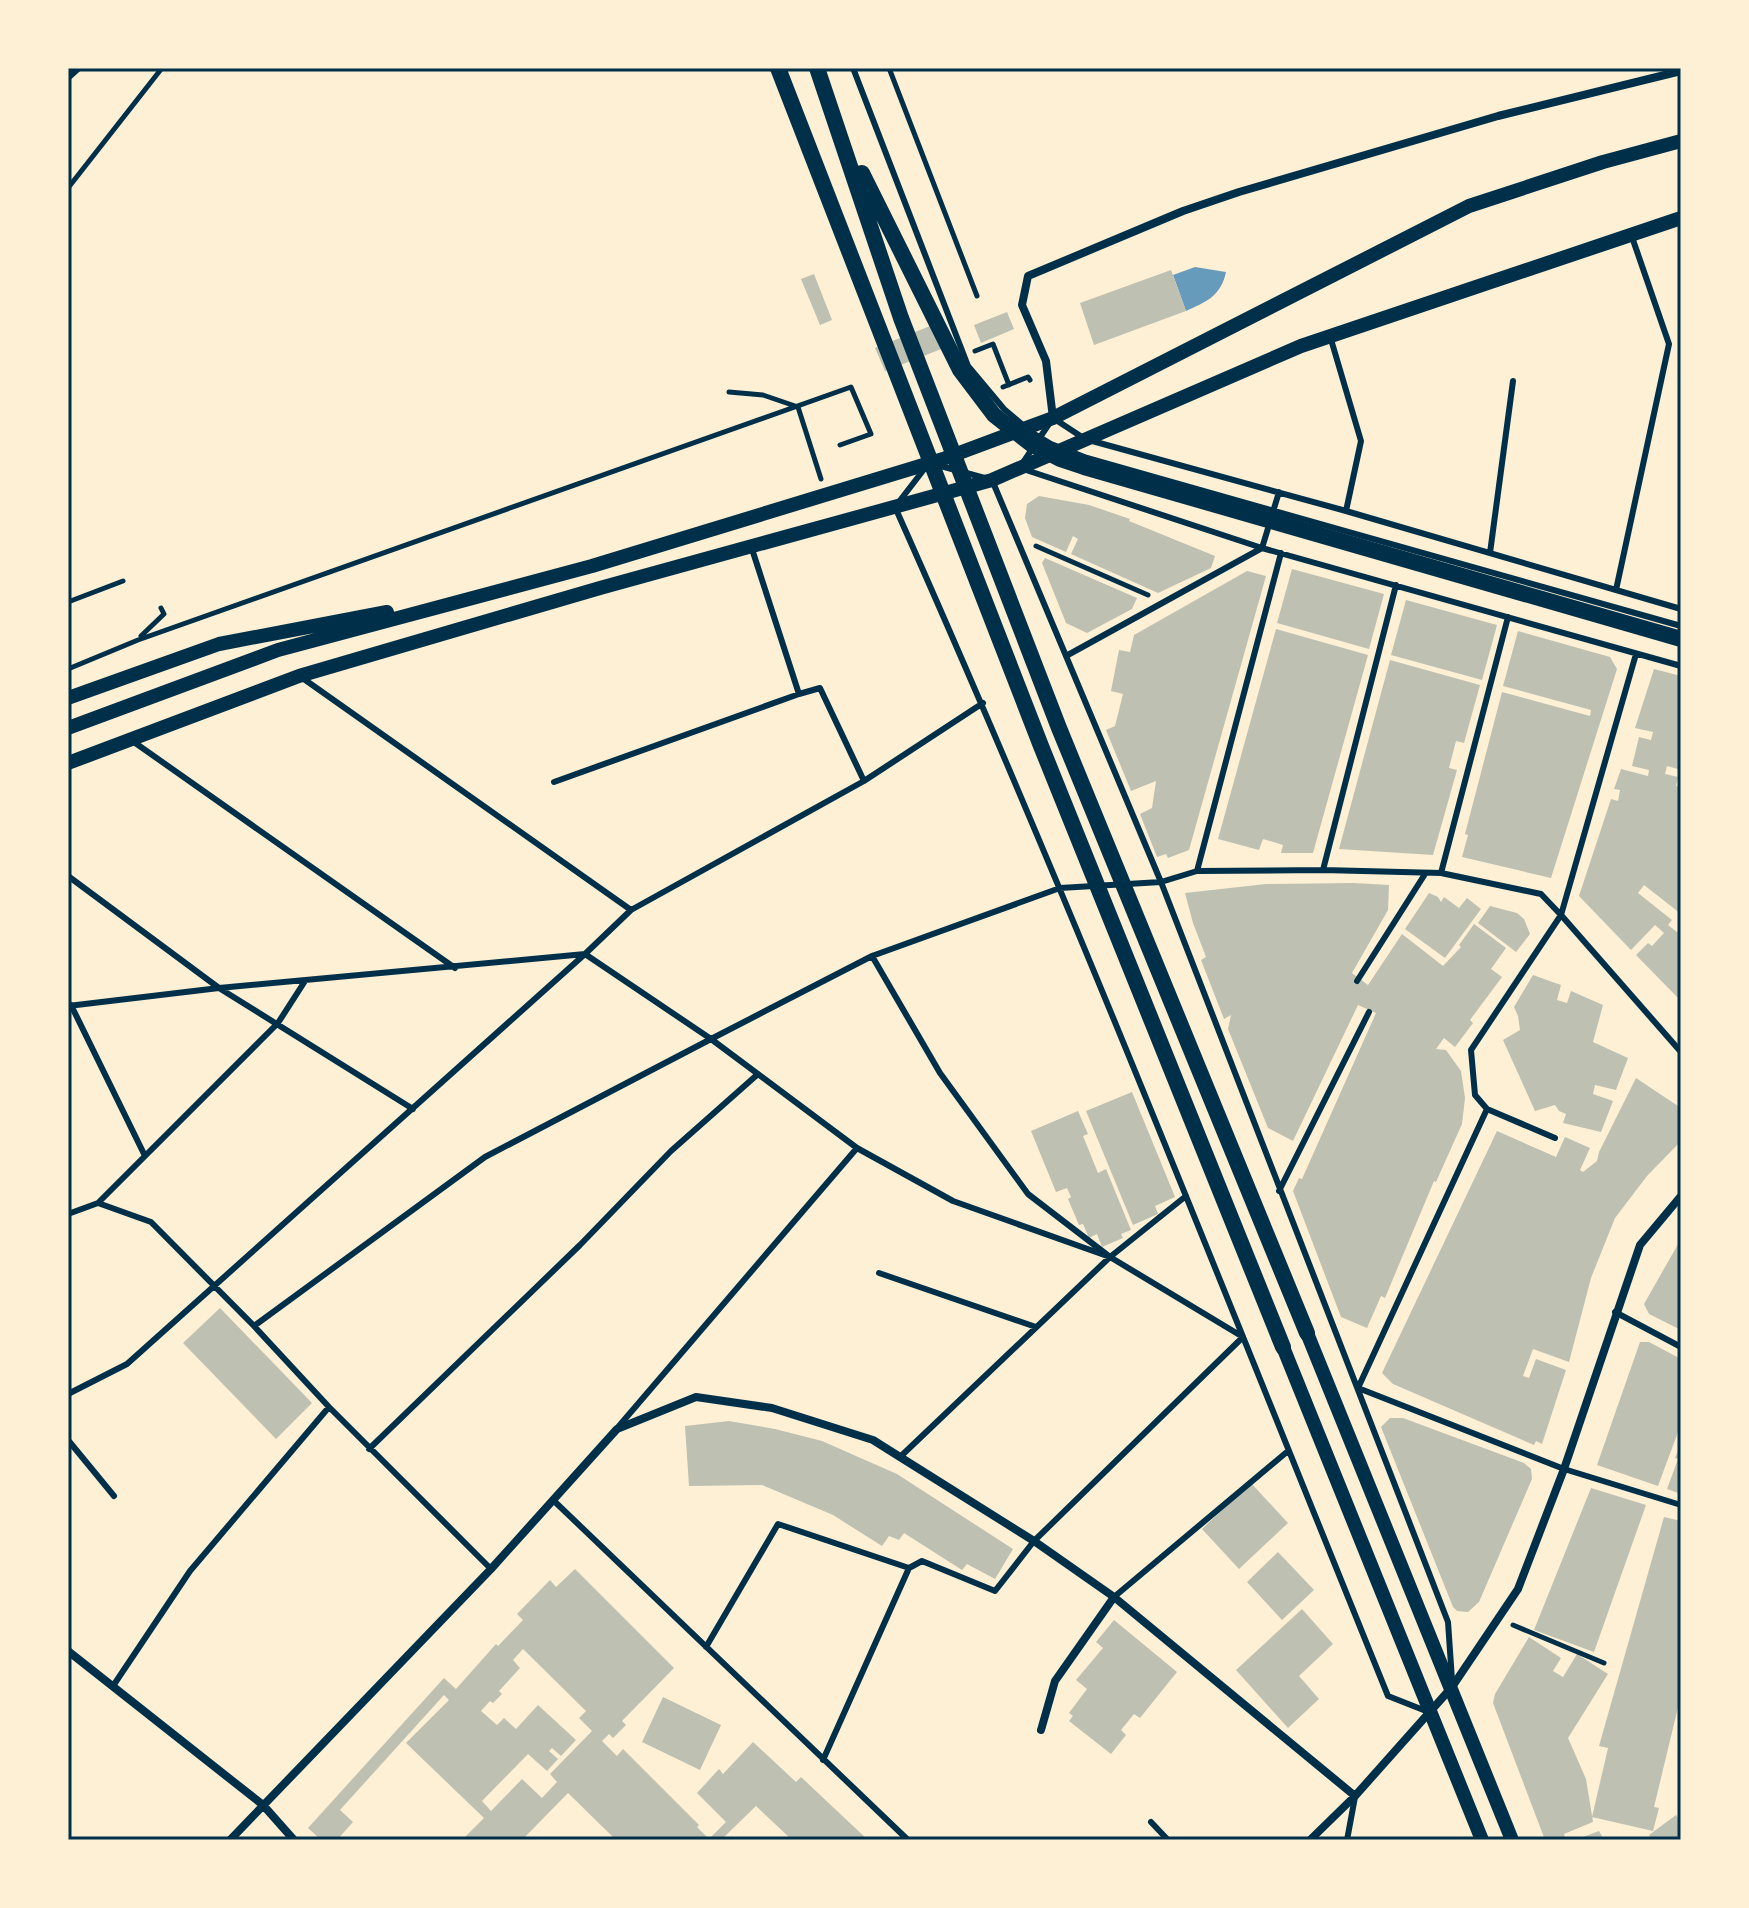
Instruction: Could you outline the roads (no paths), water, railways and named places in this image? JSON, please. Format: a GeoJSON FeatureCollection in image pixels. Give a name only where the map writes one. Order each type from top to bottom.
{"type":"FeatureCollection","features":[{"type":"Feature","properties":{"kind":"main road"},"geometry":{"type":"LineString","coordinates":[[778,68],[1041,746],[1283,1347]]}},
{"type":"Feature","properties":{"kind":"main road"},"geometry":{"type":"LineString","coordinates":[[817,68],[901,318],[1059,728],[1307,1333]]}},
{"type":"Feature","properties":{"kind":"main road"},"geometry":{"type":"LineString","coordinates":[[838,124],[960,370],[994,415],[1031,444],[1084,467],[1681,639]]}},
{"type":"Feature","properties":{"kind":"street"},"geometry":{"type":"LineString","coordinates":[[1053,418],[1046,361],[1022,305],[1028,276],[1183,211],[1239,192],[1498,116],[1681,71]]}},
{"type":"Feature","properties":{"kind":"street"},"geometry":{"type":"LineString","coordinates":[[68,728],[278,650],[592,566],[929,463],[1053,418],[1469,206],[1603,162],[1681,141]]}},
{"type":"Feature","properties":{"kind":"street"},"geometry":{"type":"LineString","coordinates":[[68,763],[299,676],[992,480],[1301,346],[1681,218]]}},
{"type":"Feature","properties":{"kind":"street"},"geometry":{"type":"LineString","coordinates":[[68,698],[219,644],[427,605],[448,605]]}},
{"type":"Feature","properties":{"kind":"street"},"geometry":{"type":"LineString","coordinates":[[1310,1840],[1355,1796],[1452,1687],[1518,1589],[1564,1469],[1640,1245],[1681,1196]]}},
{"type":"Feature","properties":{"kind":"street"},"geometry":{"type":"LineString","coordinates":[[1307,1333],[1512,1840]]}},
{"type":"Feature","properties":{"kind":"street"},"geometry":{"type":"LineString","coordinates":[[1283,1347],[1482,1840]]}},
{"type":"Feature","properties":{"kind":"street"},"geometry":{"type":"LineString","coordinates":[[230,1840],[491,1569],[617,1429],[696,1397],[772,1408],[873,1440],[1034,1541],[1114,1597],[1355,1796]]}},
{"type":"Feature","properties":{"kind":"street"},"geometry":{"type":"LineString","coordinates":[[1041,1730],[1055,1681],[1114,1597]]}},
{"type":"Feature","properties":{"kind":"street"},"geometry":{"type":"LineString","coordinates":[[68,1651],[263,1805],[294,1840]]}},
{"type":"Feature","properties":{"kind":"lane"},"geometry":{"type":"LineString","coordinates":[[68,78],[79,68]]}},
{"type":"Feature","properties":{"kind":"lane"},"geometry":{"type":"LineString","coordinates":[[853,68],[968,366],[1004,409],[1031,432],[1051,444],[1087,458],[1681,626]]}},
{"type":"Feature","properties":{"kind":"lane"},"geometry":{"type":"LineString","coordinates":[[1616,590],[1669,344],[1631,233]]}},
{"type":"Feature","properties":{"kind":"lane"},"geometry":{"type":"LineString","coordinates":[[1330,336],[1361,441],[1346,511]]}},
{"type":"Feature","properties":{"kind":"lane"},"geometry":{"type":"LineString","coordinates":[[1490,553],[1513,381]]}},
{"type":"Feature","properties":{"kind":"lane"},"geometry":{"type":"LineString","coordinates":[[1681,609],[1085,439],[1053,418],[1020,468],[1262,548],[1681,666]]}},
{"type":"Feature","properties":{"kind":"lane"},"geometry":{"type":"LineString","coordinates":[[1430,1712],[1388,1696],[1060,888],[983,703],[895,507],[929,463],[992,480],[1161,882],[1448,1622],[1452,1687]]}},
{"type":"Feature","properties":{"kind":"lane"},"geometry":{"type":"LineString","coordinates":[[1066,656],[1262,548],[1279,492]]}},
{"type":"Feature","properties":{"kind":"lane"},"geometry":{"type":"LineString","coordinates":[[751,546],[799,694]]}},
{"type":"Feature","properties":{"kind":"lane"},"geometry":{"type":"LineString","coordinates":[[1197,871],[1281,553]]}},
{"type":"Feature","properties":{"kind":"lane"},"geometry":{"type":"LineString","coordinates":[[1323,870],[1396,585]]}},
{"type":"Feature","properties":{"kind":"lane"},"geometry":{"type":"LineString","coordinates":[[1441,873],[1508,617]]}},
{"type":"Feature","properties":{"kind":"lane"},"geometry":{"type":"LineString","coordinates":[[1555,1138],[1487,1109],[1475,1095],[1471,1050],[1561,915],[1636,654]]}},
{"type":"Feature","properties":{"kind":"lane"},"geometry":{"type":"LineString","coordinates":[[299,676],[631,910]]}},
{"type":"Feature","properties":{"kind":"lane"},"geometry":{"type":"LineString","coordinates":[[554,782],[820,688],[864,781]]}},
{"type":"Feature","properties":{"kind":"lane"},"geometry":{"type":"LineString","coordinates":[[68,1394],[127,1364],[631,910],[864,781],[983,703]]}},
{"type":"Feature","properties":{"kind":"lane"},"geometry":{"type":"LineString","coordinates":[[130,739],[455,968]]}},
{"type":"Feature","properties":{"kind":"lane"},"geometry":{"type":"LineString","coordinates":[[254,1326],[485,1157],[872,956],[1060,888],[1161,882],[1197,871],[1323,870],[1441,873],[1541,894],[1681,1052]]}},
{"type":"Feature","properties":{"kind":"lane"},"geometry":{"type":"LineString","coordinates":[[1357,981],[1425,874]]}},
{"type":"Feature","properties":{"kind":"lane"},"geometry":{"type":"LineString","coordinates":[[68,876],[219,988],[413,1109]]}},
{"type":"Feature","properties":{"kind":"lane"},"geometry":{"type":"LineString","coordinates":[[145,1156],[70,1006],[219,988],[585,954],[711,1039],[857,1148],[953,1201],[1110,1257]]}},
{"type":"Feature","properties":{"kind":"lane"},"geometry":{"type":"LineString","coordinates":[[872,956],[940,1073],[1028,1194],[1110,1257],[1243,1337]]}},
{"type":"Feature","properties":{"kind":"lane"},"geometry":{"type":"LineString","coordinates":[[68,1214],[98,1203],[278,1023],[306,981]]}},
{"type":"Feature","properties":{"kind":"lane"},"geometry":{"type":"LineString","coordinates":[[1279,1191],[1369,1012]]}},
{"type":"Feature","properties":{"kind":"lane"},"geometry":{"type":"LineString","coordinates":[[369,1449],[580,1245],[671,1151],[758,1074]]}},
{"type":"Feature","properties":{"kind":"lane"},"geometry":{"type":"LineString","coordinates":[[1358,1388],[1487,1109]]}},
{"type":"Feature","properties":{"kind":"lane"},"geometry":{"type":"LineString","coordinates":[[617,1429],[857,1148]]}},
{"type":"Feature","properties":{"kind":"lane"},"geometry":{"type":"LineString","coordinates":[[900,1457],[1110,1257],[1186,1196]]}},
{"type":"Feature","properties":{"kind":"lane"},"geometry":{"type":"LineString","coordinates":[[98,1203],[151,1222],[369,1449],[491,1569]]}},
{"type":"Feature","properties":{"kind":"lane"},"geometry":{"type":"LineString","coordinates":[[879,1273],[1036,1327]]}},
{"type":"Feature","properties":{"kind":"lane"},"geometry":{"type":"LineString","coordinates":[[1615,1312],[1681,1347]]}},
{"type":"Feature","properties":{"kind":"lane"},"geometry":{"type":"LineString","coordinates":[[823,1760],[909,1568],[922,1561],[995,1591],[1034,1541],[1243,1337]]}},
{"type":"Feature","properties":{"kind":"lane"},"geometry":{"type":"LineString","coordinates":[[1358,1388],[1564,1469],[1681,1505]]}},
{"type":"Feature","properties":{"kind":"lane"},"geometry":{"type":"LineString","coordinates":[[113,1686],[190,1571],[329,1407]]}},
{"type":"Feature","properties":{"kind":"lane"},"geometry":{"type":"LineString","coordinates":[[68,1440],[114,1496]]}},
{"type":"Feature","properties":{"kind":"lane"},"geometry":{"type":"LineString","coordinates":[[1114,1597],[1288,1451]]}},
{"type":"Feature","properties":{"kind":"lane"},"geometry":{"type":"LineString","coordinates":[[553,1500],[908,1840]]}},
{"type":"Feature","properties":{"kind":"lane"},"geometry":{"type":"LineString","coordinates":[[706,1647],[778,1524],[909,1568]]}},
{"type":"Feature","properties":{"kind":"lane"},"geometry":{"type":"LineString","coordinates":[[1347,1840],[1355,1796]]}},
{"type":"Feature","properties":{"kind":"lane"},"geometry":{"type":"LineString","coordinates":[[1151,1822],[1168,1840]]}},
{"type":"Feature","properties":{"kind":"water"},"geometry":{"type":"Polygon","coordinates":[[[1195,267],[1226,272],[1216,293],[1186,311],[1173,275],[1195,267]]]}}]}
